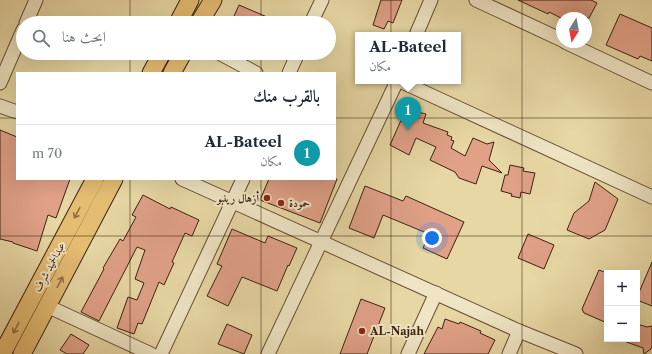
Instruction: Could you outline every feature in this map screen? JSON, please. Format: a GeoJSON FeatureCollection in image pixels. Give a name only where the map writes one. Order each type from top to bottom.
{"type":"FeatureCollection","features":[{"type":"Feature","properties":{"kind":"main road"},"geometry":{"type":"LineString","coordinates":[[182,16],[190,0]]}},
{"type":"Feature","properties":{"kind":"main road"},"geometry":{"type":"LineString","coordinates":[[204,16],[213,0]]}},
{"type":"Feature","properties":{"kind":"main road"},"geometry":{"type":"LineString","coordinates":[[152,72],[158,60]]}},
{"type":"Feature","properties":{"kind":"main road"},"geometry":{"type":"LineString","coordinates":[[173,72],[179,60]]}},
{"type":"Feature","properties":{"kind":"main road","name":"عبدالحميد شرف"},"geometry":{"type":"LineString","coordinates":[[2,354],[94,180]]}},
{"type":"Feature","properties":{"kind":"main road","name":"عبدالحميد شرف"},"geometry":{"type":"LineString","coordinates":[[22,354],[113,180]]}},
{"type":"Feature","properties":{"kind":"street"},"geometry":{"type":"LineString","coordinates":[[29,16],[36,0]]}},
{"type":"Feature","properties":{"kind":"street"},"geometry":{"type":"LineString","coordinates":[[314,16],[322,0]]}},
{"type":"Feature","properties":{"kind":"street"},"geometry":{"type":"LineString","coordinates":[[417,32],[431,0]]}},
{"type":"Feature","properties":{"kind":"street"},"geometry":{"type":"LineString","coordinates":[[476,0],[556,37]]}},
{"type":"Feature","properties":{"kind":"street"},"geometry":{"type":"LineString","coordinates":[[0,83],[16,46]]}},
{"type":"Feature","properties":{"kind":"street"},"geometry":{"type":"LineString","coordinates":[[578,48],[652,83]]}},
{"type":"Feature","properties":{"kind":"street"},"geometry":{"type":"LineString","coordinates":[[233,60],[254,72]]}},
{"type":"Feature","properties":{"kind":"street"},"geometry":{"type":"LineString","coordinates":[[289,72],[295,60]]}},
{"type":"Feature","properties":{"kind":"street"},"geometry":{"type":"LineString","coordinates":[[268,354],[395,84]]}},
{"type":"Feature","properties":{"kind":"street"},"geometry":{"type":"LineString","coordinates":[[407,84],[652,197]]}},
{"type":"Feature","properties":{"kind":"street"},"geometry":{"type":"LineString","coordinates":[[0,106],[16,112]]}},
{"type":"Feature","properties":{"kind":"street"},"geometry":{"type":"LineString","coordinates":[[184,180],[321,240],[519,331],[576,354]]}},
{"type":"Feature","properties":{"kind":"street"},"geometry":{"type":"LineString","coordinates":[[161,354],[243,180]]}},
{"type":"Feature","properties":{"kind":"street"},"geometry":{"type":"LineString","coordinates":[[408,354],[436,293]]}},
{"type":"Feature","properties":{"kind":"street"},"geometry":{"type":"LineString","coordinates":[[48,306],[151,354]]}},
{"type":"Feature","properties":{"kind":"street"},"geometry":{"type":"LineString","coordinates":[[509,354],[519,331]]}},
{"type":"Feature","properties":{"kind":"building"},"geometry":{"type":"Polygon","coordinates":[[[381,0],[402,0],[393,23],[388,21],[384,29],[373,25],[381,0]]]}},
{"type":"Feature","properties":{"kind":"building"},"geometry":{"type":"Polygon","coordinates":[[[518,0],[591,0],[597,3],[592,12],[556,12],[556,16],[549,12],[548,14],[518,0]]]}},
{"type":"Feature","properties":{"kind":"building"},"geometry":{"type":"Polygon","coordinates":[[[239,5],[265,16],[234,16],[239,5]]]}},
{"type":"Feature","properties":{"kind":"building"},"geometry":{"type":"Polygon","coordinates":[[[620,14],[652,28],[652,61],[640,56],[638,59],[606,45],[620,14]]]}},
{"type":"Feature","properties":{"kind":"building"},"geometry":{"type":"Polygon","coordinates":[[[406,109],[426,114],[423,123],[448,132],[447,135],[452,137],[451,140],[454,141],[451,148],[465,156],[473,138],[487,144],[494,142],[489,160],[502,173],[482,166],[476,184],[459,178],[455,172],[430,160],[436,147],[416,138],[409,155],[390,145],[406,109]]]}},
{"type":"Feature","properties":{"kind":"building"},"geometry":{"type":"Polygon","coordinates":[[[0,130],[16,137],[16,180],[70,180],[56,218],[48,215],[37,251],[0,239],[0,130]]]}},
{"type":"Feature","properties":{"kind":"building"},"geometry":{"type":"Polygon","coordinates":[[[510,165],[524,168],[523,171],[535,173],[530,194],[521,192],[520,198],[511,196],[512,194],[501,191],[505,175],[508,175],[510,165]]]}},
{"type":"Feature","properties":{"kind":"building"},"geometry":{"type":"Polygon","coordinates":[[[337,179],[320,223],[260,200],[269,180],[337,179]]]}},
{"type":"Feature","properties":{"kind":"building"},"geometry":{"type":"Polygon","coordinates":[[[595,182],[618,199],[605,230],[589,239],[567,230],[574,213],[589,201],[595,182]]]}},
{"type":"Feature","properties":{"kind":"building"},"geometry":{"type":"Polygon","coordinates":[[[365,186],[403,201],[406,196],[464,222],[447,259],[423,248],[429,234],[383,215],[374,238],[349,228],[365,186]]]}},
{"type":"Feature","properties":{"kind":"building"},"geometry":{"type":"Polygon","coordinates":[[[143,195],[170,209],[171,207],[199,220],[192,236],[185,233],[164,285],[159,282],[142,324],[138,323],[134,334],[117,328],[128,297],[137,300],[144,283],[135,279],[145,250],[137,247],[99,321],[81,312],[104,269],[103,268],[120,239],[123,241],[136,217],[132,215],[143,195]]]}},
{"type":"Feature","properties":{"kind":"building"},"geometry":{"type":"Polygon","coordinates":[[[232,229],[265,243],[268,236],[297,248],[277,291],[242,277],[228,306],[207,296],[222,266],[217,264],[232,229]]]}},
{"type":"Feature","properties":{"kind":"building"},"geometry":{"type":"Polygon","coordinates":[[[528,234],[554,245],[544,269],[518,258],[528,234]]]}},
{"type":"Feature","properties":{"kind":"building"},"geometry":{"type":"Polygon","coordinates":[[[652,262],[652,306],[640,301],[640,290],[652,262]]]}},
{"type":"Feature","properties":{"kind":"building"},"geometry":{"type":"Polygon","coordinates":[[[599,270],[604,272],[604,322],[584,313],[582,309],[599,270]]]}},
{"type":"Feature","properties":{"kind":"building","name":"AL-Najah"},"geometry":{"type":"Polygon","coordinates":[[[361,299],[385,308],[367,354],[340,354],[361,299]]]}},
{"type":"Feature","properties":{"kind":"building"},"geometry":{"type":"Polygon","coordinates":[[[445,319],[459,324],[460,322],[481,331],[480,333],[495,340],[488,354],[424,354],[438,327],[442,329],[445,319]]]}},
{"type":"Feature","properties":{"kind":"building"},"geometry":{"type":"Polygon","coordinates":[[[227,324],[252,335],[244,354],[218,344],[227,324]]]}},
{"type":"Feature","properties":{"kind":"building"},"geometry":{"type":"Polygon","coordinates":[[[640,325],[647,327],[652,326],[651,349],[644,354],[643,348],[626,342],[640,342],[640,325]]]}},
{"type":"Feature","properties":{"kind":"building"},"geometry":{"type":"Polygon","coordinates":[[[71,334],[89,345],[83,354],[67,354],[60,350],[71,334]]]}},
{"type":"Feature","properties":{"kind":"place","name":"AL-Bateel"},"geometry":{"type":"Point","coordinates":[408,130]}},
{"type":"Feature","properties":{"kind":"place","name":"أزهال رينبو"},"geometry":{"type":"Point","coordinates":[267,198]}},
{"type":"Feature","properties":{"kind":"place","name":"حمودة"},"geometry":{"type":"Point","coordinates":[281,203]}},
{"type":"Feature","properties":{"kind":"place","name":"AL-Najah"},"geometry":{"type":"Point","coordinates":[362,331]}}]}
